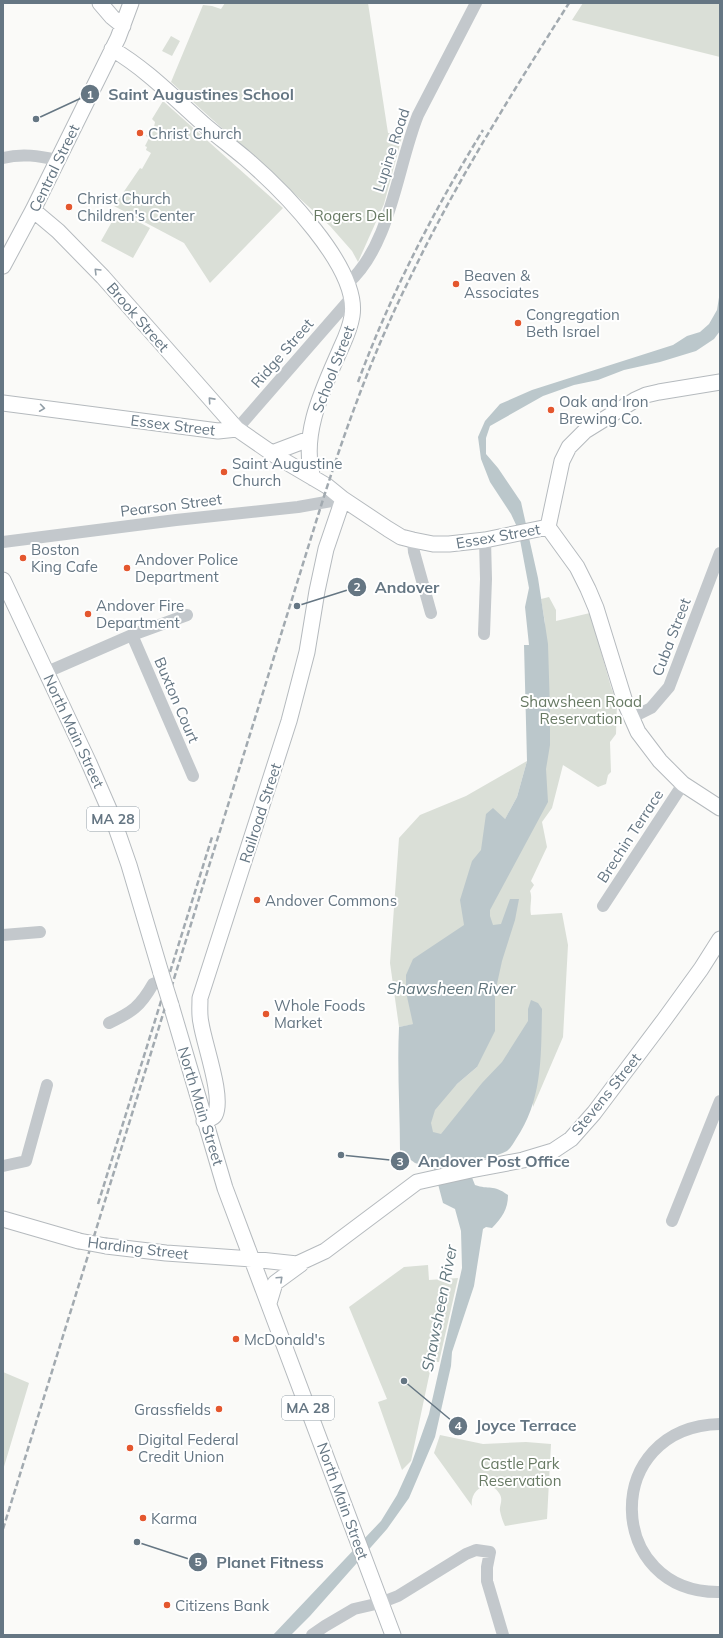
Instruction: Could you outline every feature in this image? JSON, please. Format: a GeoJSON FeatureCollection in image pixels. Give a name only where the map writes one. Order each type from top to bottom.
{"type":"FeatureCollection","features":[{"type":"Feature","properties":{"kind":"main road"},"geometry":{"type":"LineString","coordinates":[[100,3],[112,17],[123,26]]}},
{"type":"Feature","properties":{"kind":"main road","name":"Central Street"},"geometry":{"type":"LineString","coordinates":[[3,266],[58,160],[123,26],[131,3]]}},
{"type":"Feature","properties":{"kind":"main road"},"geometry":{"type":"LineString","coordinates":[[112,49],[128,58],[265,176],[317,233],[336,262],[350,290]]}},
{"type":"Feature","properties":{"kind":"main road","name":"Brook Street"},"geometry":{"type":"LineString","coordinates":[[33,210],[58,231],[103,277],[237,429]]}},
{"type":"Feature","properties":{"kind":"main road","name":"School Street"},"geometry":{"type":"LineString","coordinates":[[313,478],[310,468],[310,439],[312,427],[325,386],[351,324],[353,307],[350,290]]}},
{"type":"Feature","properties":{"kind":"main road"},"geometry":{"type":"LineString","coordinates":[[720,382],[646,395],[635,400],[585,431],[569,447],[562,461],[542,528],[577,567],[588,589],[631,718],[638,732],[648,747],[684,784],[720,808]]}},
{"type":"Feature","properties":{"kind":"main road","name":"Essex Street"},"geometry":{"type":"LineString","coordinates":[[3,403],[218,431],[237,429],[272,453],[328,486],[343,499],[388,529],[413,540],[433,544],[467,543],[542,528]]}},
{"type":"Feature","properties":{"kind":"main road"},"geometry":{"type":"LineString","coordinates":[[272,453],[310,439]]}},
{"type":"Feature","properties":{"kind":"main road","name":"Railroad Street"},"geometry":{"type":"LineString","coordinates":[[204,1120],[212,1118],[215,1114],[217,1105],[215,1083],[201,1024],[200,998],[288,721],[307,652],[317,591],[326,549],[343,499]]}},
{"type":"Feature","properties":{"kind":"main road","name":"North Main Street"},"geometry":{"type":"LineString","coordinates":[[3,580],[47,672],[112,816],[129,865],[204,1120],[226,1188],[393,1635]]}},
{"type":"Feature","properties":{"kind":"main road","name":"Stevens Street"},"geometry":{"type":"LineString","coordinates":[[269,1302],[275,1282],[301,1264],[325,1251],[417,1182],[540,1156],[553,1151],[571,1139],[594,1113],[664,1020],[701,969],[720,939]]}},
{"type":"Feature","properties":{"kind":"main road","name":"Harding Street"},"geometry":{"type":"LineString","coordinates":[[3,1219],[79,1241],[106,1246],[166,1253],[252,1258]]}},
{"type":"Feature","properties":{"kind":"main road"},"geometry":{"type":"LineString","coordinates":[[252,1258],[301,1264]]}},
{"type":"Feature","properties":{"kind":"street","name":"Lupine Road"},"geometry":{"type":"LineString","coordinates":[[350,290],[377,242],[389,209],[411,132],[418,115],[476,3]]}},
{"type":"Feature","properties":{"kind":"street"},"geometry":{"type":"LineString","coordinates":[[3,158],[35,155],[58,160]]}},
{"type":"Feature","properties":{"kind":"street","name":"Ridge Street"},"geometry":{"type":"LineString","coordinates":[[237,429],[350,290]]}},
{"type":"Feature","properties":{"kind":"street","name":"Pearson Street"},"geometry":{"type":"LineString","coordinates":[[3,542],[144,524],[298,508],[343,499]]}},
{"type":"Feature","properties":{"kind":"street"},"geometry":{"type":"LineString","coordinates":[[413,540],[414,552],[431,613]]}},
{"type":"Feature","properties":{"kind":"street"},"geometry":{"type":"LineString","coordinates":[[484,634],[486,579],[485,540]]}},
{"type":"Feature","properties":{"kind":"street","name":"Cuba Street"},"geometry":{"type":"LineString","coordinates":[[631,718],[651,708],[669,687],[720,553]]}},
{"type":"Feature","properties":{"kind":"street"},"geometry":{"type":"LineString","coordinates":[[47,672],[132,635],[187,615]]}},
{"type":"Feature","properties":{"kind":"street","name":"Buxton Court"},"geometry":{"type":"LineString","coordinates":[[132,635],[193,776]]}},
{"type":"Feature","properties":{"kind":"street","name":"Brechin Terrace"},"geometry":{"type":"LineString","coordinates":[[603,906],[684,784]]}},
{"type":"Feature","properties":{"kind":"street"},"geometry":{"type":"LineString","coordinates":[[3,935],[40,932]]}},
{"type":"Feature","properties":{"kind":"street"},"geometry":{"type":"LineString","coordinates":[[109,1024],[130,1013],[144,1000],[153,984],[162,977]]}},
{"type":"Feature","properties":{"kind":"street"},"geometry":{"type":"LineString","coordinates":[[3,1166],[26,1161],[48,1085]]}},
{"type":"Feature","properties":{"kind":"street"},"geometry":{"type":"LineString","coordinates":[[672,1221],[720,1101]]}},
{"type":"Feature","properties":{"kind":"street"},"geometry":{"type":"LineString","coordinates":[[720,1424],[694,1427],[670,1437],[660,1445],[643,1465],[637,1477],[631,1503],[634,1529],[638,1541],[652,1564],[667,1577],[684,1586],[697,1590],[720,1592]]}},
{"type":"Feature","properties":{"kind":"street"},"geometry":{"type":"LineString","coordinates":[[312,1635],[324,1626],[354,1609],[380,1603],[398,1596],[466,1554],[476,1550],[490,1552],[487,1567],[487,1581],[503,1635]]}},
{"type":"Feature","properties":{"kind":"green space","name":"Rogers Dell"},"geometry":{"type":"Polygon","coordinates":[[[225,3],[368,3],[388,133],[403,133],[384,204],[358,262],[352,251],[330,226],[171,82],[203,5],[221,9],[225,3]]]}},
{"type":"Feature","properties":{"kind":"green space"},"geometry":{"type":"Polygon","coordinates":[[[583,3],[720,3],[720,57],[572,20],[583,3]]]}},
{"type":"Feature","properties":{"kind":"green space"},"geometry":{"type":"Polygon","coordinates":[[[171,36],[180,41],[172,56],[162,51],[171,36]]]}},
{"type":"Feature","properties":{"kind":"green space"},"geometry":{"type":"Polygon","coordinates":[[[163,101],[283,208],[210,283],[184,243],[114,206],[140,168],[142,169],[151,153],[146,150],[147,147],[145,146],[149,138],[146,136],[154,127],[155,122],[152,119],[163,101]]]}},
{"type":"Feature","properties":{"kind":"green space"},"geometry":{"type":"Polygon","coordinates":[[[118,211],[150,228],[133,258],[101,241],[118,211]]]}},
{"type":"Feature","properties":{"kind":"green space","name":"Shawsheen Road Reservation"},"geometry":{"type":"Polygon","coordinates":[[[549,597],[556,610],[556,621],[590,613],[611,687],[617,702],[616,734],[610,742],[611,772],[608,775],[606,784],[598,787],[563,765],[552,808],[542,822],[547,847],[531,881],[534,885],[530,891],[531,915],[562,913],[568,945],[563,1037],[533,1107],[532,1089],[439,1148],[421,1120],[438,1100],[477,1067],[484,940],[490,902],[526,830],[545,623],[541,599],[549,597]]]}},
{"type":"Feature","properties":{"kind":"green space"},"geometry":{"type":"Polygon","coordinates":[[[527,761],[517,797],[504,821],[468,949],[430,1021],[399,1027],[390,963],[399,838],[420,815],[466,796],[527,761]]]}},
{"type":"Feature","properties":{"kind":"green space"},"geometry":{"type":"Polygon","coordinates":[[[428,1265],[429,1280],[458,1278],[439,1362],[432,1362],[411,1461],[402,1470],[378,1402],[387,1399],[349,1307],[404,1267],[428,1265]]]}},
{"type":"Feature","properties":{"kind":"green space"},"geometry":{"type":"Polygon","coordinates":[[[3,1372],[29,1383],[3,1470],[3,1372]]]}},
{"type":"Feature","properties":{"kind":"green space","name":"Castle Park Reservation"},"geometry":{"type":"Polygon","coordinates":[[[440,1435],[483,1444],[526,1442],[551,1444],[547,1519],[505,1526],[500,1511],[501,1500],[499,1493],[495,1488],[490,1486],[485,1486],[477,1491],[472,1500],[472,1506],[434,1453],[440,1435]]]}},
{"type":"Feature","properties":{"kind":"water","name":"Shawsheen River"},"geometry":{"type":"Polygon","coordinates":[[[720,291],[720,331],[714,339],[696,351],[660,362],[624,370],[598,380],[574,385],[543,396],[490,426],[486,438],[486,454],[498,468],[521,502],[538,578],[548,644],[550,745],[546,769],[548,802],[490,910],[493,925],[501,924],[510,899],[519,899],[515,920],[502,961],[495,993],[495,1031],[477,1067],[457,1084],[435,1110],[431,1123],[433,1132],[441,1134],[482,1083],[502,1062],[528,1021],[528,1009],[531,1000],[538,1003],[542,1009],[539,1076],[536,1093],[525,1124],[510,1148],[498,1155],[469,1161],[469,1170],[475,1185],[495,1188],[508,1195],[507,1205],[499,1221],[492,1228],[486,1227],[483,1229],[474,1286],[452,1352],[451,1366],[435,1437],[409,1498],[387,1529],[310,1616],[291,1635],[273,1635],[381,1521],[397,1495],[412,1462],[429,1414],[462,1268],[461,1231],[455,1209],[443,1203],[434,1169],[415,1163],[400,1152],[398,1043],[399,1027],[413,1024],[406,992],[406,975],[413,959],[464,925],[460,900],[472,861],[481,850],[486,814],[493,808],[505,819],[517,797],[527,761],[524,645],[529,645],[525,607],[529,588],[518,529],[511,514],[490,482],[481,459],[478,437],[485,421],[500,404],[532,390],[673,345],[687,336],[700,332],[709,324],[717,310],[720,291]]]}},
{"type":"Feature","properties":{"kind":"railway"},"geometry":{"type":"LineString","coordinates":[[3,1529],[320,509],[360,392],[397,306],[446,207],[485,138],[569,3]]}},
{"type":"Feature","properties":{"kind":"railway"},"geometry":{"type":"LineString","coordinates":[[358,382],[385,316],[414,253],[447,191],[483,130]]}},
{"type":"Feature","properties":{"kind":"railway"},"geometry":{"type":"LineString","coordinates":[[98,1204],[212,837]]}},
{"type":"Feature","properties":{"kind":"place","name":"Saint Augustines School"},"geometry":{"type":"Point","coordinates":[36,119]}},
{"type":"Feature","properties":{"kind":"place","name":"Christ Church"},"geometry":{"type":"Point","coordinates":[140,133]}},
{"type":"Feature","properties":{"kind":"place","name":"Christ Church Children's Center"},"geometry":{"type":"Point","coordinates":[69,207]}},
{"type":"Feature","properties":{"kind":"place","name":"Beaven & Associates"},"geometry":{"type":"Point","coordinates":[456,284]}},
{"type":"Feature","properties":{"kind":"place","name":"Congregation Beth Israel"},"geometry":{"type":"Point","coordinates":[518,323]}},
{"type":"Feature","properties":{"kind":"place","name":"Oak and Iron Brewing Co."},"geometry":{"type":"Point","coordinates":[551,410]}},
{"type":"Feature","properties":{"kind":"place","name":"Saint Augustine Church"},"geometry":{"type":"Point","coordinates":[224,472]}},
{"type":"Feature","properties":{"kind":"place","name":"Boston King Cafe"},"geometry":{"type":"Point","coordinates":[23,558]}},
{"type":"Feature","properties":{"kind":"place","name":"Andover Police Department"},"geometry":{"type":"Point","coordinates":[127,568]}},
{"type":"Feature","properties":{"kind":"place","name":"Andover"},"geometry":{"type":"Point","coordinates":[297,606]}},
{"type":"Feature","properties":{"kind":"place","name":"Andover Fire Department"},"geometry":{"type":"Point","coordinates":[88,614]}},
{"type":"Feature","properties":{"kind":"place","name":"Andover Commons"},"geometry":{"type":"Point","coordinates":[257,900]}},
{"type":"Feature","properties":{"kind":"place","name":"Whole Foods Market"},"geometry":{"type":"Point","coordinates":[266,1014]}},
{"type":"Feature","properties":{"kind":"place","name":"Andover Post Office"},"geometry":{"type":"Point","coordinates":[341,1155]}},
{"type":"Feature","properties":{"kind":"place","name":"McDonald's"},"geometry":{"type":"Point","coordinates":[236,1339]}},
{"type":"Feature","properties":{"kind":"place","name":"Joyce Terrace"},"geometry":{"type":"Point","coordinates":[404,1381]}},
{"type":"Feature","properties":{"kind":"place","name":"Grassfields"},"geometry":{"type":"Point","coordinates":[219,1409]}},
{"type":"Feature","properties":{"kind":"place","name":"Digital Federal Credit Union"},"geometry":{"type":"Point","coordinates":[130,1448]}},
{"type":"Feature","properties":{"kind":"place","name":"Karma"},"geometry":{"type":"Point","coordinates":[143,1518]}},
{"type":"Feature","properties":{"kind":"place","name":"Planet Fitness"},"geometry":{"type":"Point","coordinates":[137,1542]}},
{"type":"Feature","properties":{"kind":"place","name":"Citizens Bank"},"geometry":{"type":"Point","coordinates":[167,1605]}}]}
